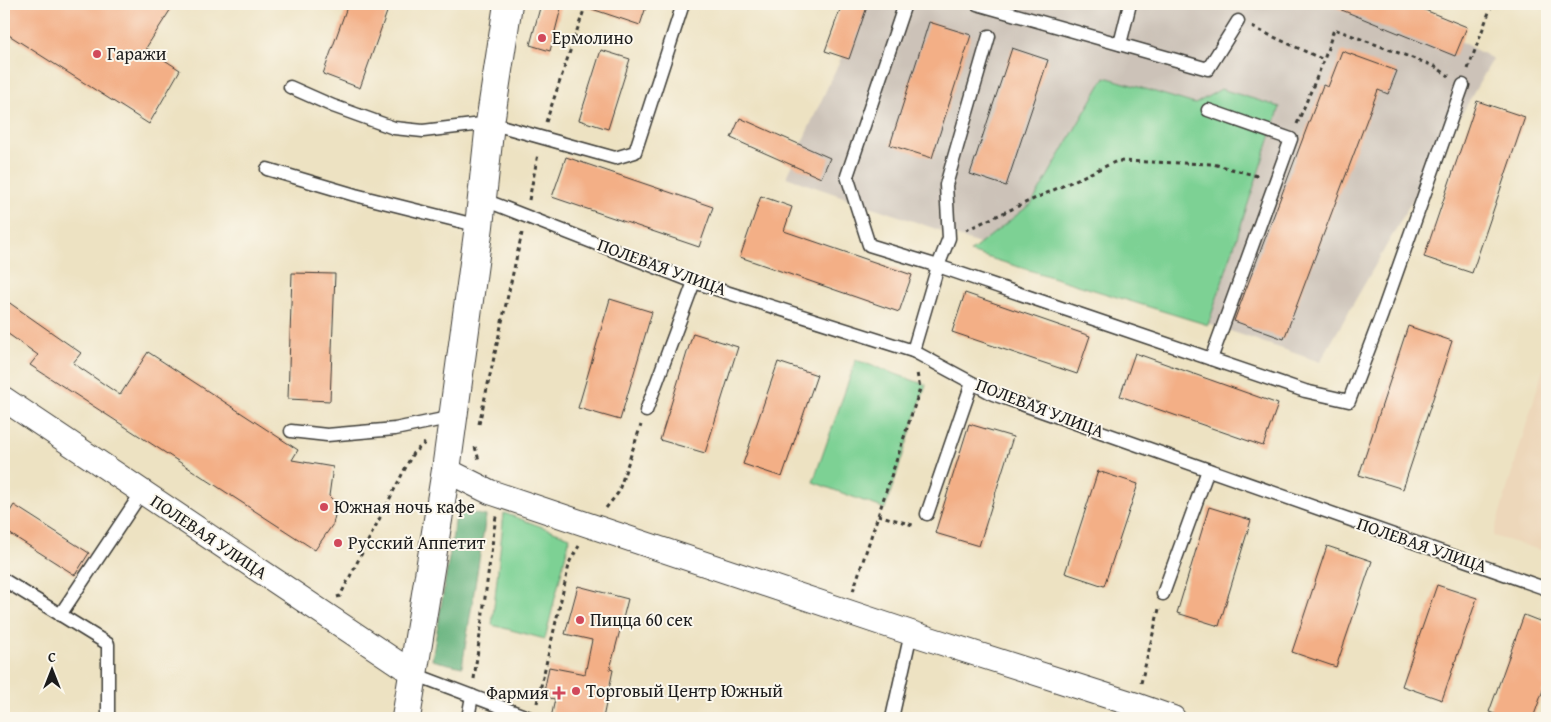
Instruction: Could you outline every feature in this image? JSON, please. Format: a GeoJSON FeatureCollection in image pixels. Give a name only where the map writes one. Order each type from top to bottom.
{"type":"FeatureCollection","features":[{"type":"Feature","properties":{"kind":"main road"},"geometry":{"type":"LineString","coordinates":[[406,718],[446,470],[479,226],[490,123],[508,4]]}},
{"type":"Feature","properties":{"kind":"street","name":"ПОЛЕВАЯ УЛИЦА"},"geometry":{"type":"LineString","coordinates":[[4,399],[414,674]]}},
{"type":"Feature","properties":{"kind":"street"},"geometry":{"type":"LineString","coordinates":[[446,470],[490,492],[911,633],[1173,718]]}},
{"type":"Feature","properties":{"kind":"lane"},"geometry":{"type":"LineString","coordinates":[[290,87],[333,106],[394,128],[423,131],[490,123],[614,158],[635,152],[683,4]]}},
{"type":"Feature","properties":{"kind":"lane"},"geometry":{"type":"LineString","coordinates":[[905,4],[847,176],[869,245],[938,266],[1305,391],[1349,401],[1382,314],[1462,85]]}},
{"type":"Feature","properties":{"kind":"lane"},"geometry":{"type":"LineString","coordinates":[[977,4],[1208,69],[1238,21]]}},
{"type":"Feature","properties":{"kind":"lane"},"geometry":{"type":"LineString","coordinates":[[1120,44],[1130,4]]}},
{"type":"Feature","properties":{"kind":"lane"},"geometry":{"type":"LineString","coordinates":[[913,350],[938,266],[949,238],[946,185],[989,36]]}},
{"type":"Feature","properties":{"kind":"lane"},"geometry":{"type":"LineString","coordinates":[[1208,110],[1291,139],[1211,359]]}},
{"type":"Feature","properties":{"kind":"lane"},"geometry":{"type":"LineString","coordinates":[[267,168],[355,195],[479,226]]}},
{"type":"Feature","properties":{"kind":"lane","name":"ПОЛЕВАЯ УЛИЦА"},"geometry":{"type":"LineString","coordinates":[[482,199],[694,282],[913,350],[993,394],[1547,589]]}},
{"type":"Feature","properties":{"kind":"lane"},"geometry":{"type":"LineString","coordinates":[[646,411],[694,282]]}},
{"type":"Feature","properties":{"kind":"lane"},"geometry":{"type":"LineString","coordinates":[[927,514],[972,383]]}},
{"type":"Feature","properties":{"kind":"lane"},"geometry":{"type":"LineString","coordinates":[[291,432],[327,435],[394,428],[453,417]]}},
{"type":"Feature","properties":{"kind":"lane"},"geometry":{"type":"LineString","coordinates":[[1163,594],[1208,470]]}},
{"type":"Feature","properties":{"kind":"lane"},"geometry":{"type":"LineString","coordinates":[[60,615],[142,492]]}},
{"type":"Feature","properties":{"kind":"lane"},"geometry":{"type":"LineString","coordinates":[[4,580],[108,644],[108,718]]}},
{"type":"Feature","properties":{"kind":"lane"},"geometry":{"type":"LineString","coordinates":[[892,718],[911,633]]}},
{"type":"Feature","properties":{"kind":"lane"},"geometry":{"type":"LineString","coordinates":[[414,674],[472,696],[533,714]]}},
{"type":"Feature","properties":{"kind":"lane"},"geometry":{"type":"LineString","coordinates":[[468,718],[472,696]]}},
{"type":"Feature","properties":{"kind":"path"},"geometry":{"type":"LineString","coordinates":[[479,427],[541,137],[586,4]]}},
{"type":"Feature","properties":{"kind":"path"},"geometry":{"type":"LineString","coordinates":[[1291,139],[1324,60],[1334,29],[1434,66],[1462,85],[1492,4]]}},
{"type":"Feature","properties":{"kind":"path"},"geometry":{"type":"LineString","coordinates":[[1238,21],[1324,60]]}},
{"type":"Feature","properties":{"kind":"path"},"geometry":{"type":"LineString","coordinates":[[949,238],[1117,161],[1213,164],[1276,182]]}},
{"type":"Feature","properties":{"kind":"path"},"geometry":{"type":"LineString","coordinates":[[846,611],[920,389],[913,350]]}},
{"type":"Feature","properties":{"kind":"path"},"geometry":{"type":"LineString","coordinates":[[533,714],[570,561],[592,526],[618,493],[646,411]]}},
{"type":"Feature","properties":{"kind":"path"},"geometry":{"type":"LineString","coordinates":[[314,607],[340,596],[413,453],[453,417]]}},
{"type":"Feature","properties":{"kind":"path"},"geometry":{"type":"LineString","coordinates":[[472,696],[496,511],[474,446]]}},
{"type":"Feature","properties":{"kind":"path"},"geometry":{"type":"LineString","coordinates":[[878,515],[923,528],[927,514]]}},
{"type":"Feature","properties":{"kind":"path"},"geometry":{"type":"LineString","coordinates":[[1136,705],[1163,594]]}},
{"type":"Feature","properties":{"kind":"shaded area"},"geometry":{"type":"Polygon","coordinates":[[[866,4],[1390,4],[1493,59],[1320,362],[786,177],[866,4]]]}},
{"type":"Feature","properties":{"kind":"shaded area"},"geometry":{"type":"Polygon","coordinates":[[[1547,356],[1547,552],[1493,536],[1547,356]]]}},
{"type":"Feature","properties":{"kind":"green space"},"geometry":{"type":"Polygon","coordinates":[[[1105,77],[1195,104],[1221,89],[1280,107],[1208,325],[970,252],[1032,203],[1105,77]]]}},
{"type":"Feature","properties":{"kind":"green space"},"geometry":{"type":"Polygon","coordinates":[[[856,360],[926,385],[885,509],[813,482],[856,360]]]}},
{"type":"Feature","properties":{"kind":"green space"},"geometry":{"type":"Polygon","coordinates":[[[457,510],[486,516],[462,667],[432,660],[457,510]]]}},
{"type":"Feature","properties":{"kind":"green space"},"geometry":{"type":"Polygon","coordinates":[[[504,513],[570,537],[545,639],[492,625],[504,513]]]}},
{"type":"Feature","properties":{"kind":"building","name":"Гаражи"},"geometry":{"type":"Polygon","coordinates":[[[4,4],[174,4],[146,48],[180,70],[149,124],[4,32],[4,4]]]}},
{"type":"Feature","properties":{"kind":"building"},"geometry":{"type":"Polygon","coordinates":[[[348,4],[364,4],[387,12],[360,88],[323,74],[348,4]]]}},
{"type":"Feature","properties":{"kind":"building"},"geometry":{"type":"Polygon","coordinates":[[[541,4],[562,4],[550,51],[530,45],[541,4]]]}},
{"type":"Feature","properties":{"kind":"building"},"geometry":{"type":"Polygon","coordinates":[[[587,4],[647,4],[640,25],[586,7],[587,4]]]}},
{"type":"Feature","properties":{"kind":"building"},"geometry":{"type":"Polygon","coordinates":[[[842,4],[868,4],[849,59],[825,51],[842,4]]]}},
{"type":"Feature","properties":{"kind":"building"},"geometry":{"type":"Polygon","coordinates":[[[1327,4],[1410,4],[1467,27],[1455,56],[1327,4]]]}},
{"type":"Feature","properties":{"kind":"building"},"geometry":{"type":"Polygon","coordinates":[[[929,22],[971,35],[932,158],[890,145],[929,22]]]}},
{"type":"Feature","properties":{"kind":"building"},"geometry":{"type":"Polygon","coordinates":[[[1012,48],[1048,60],[1006,186],[970,174],[1012,48]]]}},
{"type":"Feature","properties":{"kind":"building"},"geometry":{"type":"Polygon","coordinates":[[[601,50],[630,59],[608,129],[579,120],[601,50]]]}},
{"type":"Feature","properties":{"kind":"building"},"geometry":{"type":"Polygon","coordinates":[[[1342,51],[1397,71],[1388,94],[1378,90],[1284,339],[1234,321],[1323,85],[1328,87],[1342,51]]]}},
{"type":"Feature","properties":{"kind":"building"},"geometry":{"type":"Polygon","coordinates":[[[1477,101],[1525,117],[1472,273],[1424,257],[1477,101]]]}},
{"type":"Feature","properties":{"kind":"building"},"geometry":{"type":"Polygon","coordinates":[[[740,118],[830,158],[821,178],[731,138],[740,118]]]}},
{"type":"Feature","properties":{"kind":"building"},"geometry":{"type":"Polygon","coordinates":[[[566,157],[713,207],[699,247],[552,197],[566,157]]]}},
{"type":"Feature","properties":{"kind":"building"},"geometry":{"type":"Polygon","coordinates":[[[761,196],[792,207],[784,231],[912,275],[899,312],[740,257],[761,196]]]}},
{"type":"Feature","properties":{"kind":"building"},"geometry":{"type":"Polygon","coordinates":[[[292,273],[335,274],[330,401],[288,399],[292,273]]]}},
{"type":"Feature","properties":{"kind":"building"},"geometry":{"type":"Polygon","coordinates":[[[965,293],[1090,336],[1077,374],[952,332],[965,293]]]}},
{"type":"Feature","properties":{"kind":"building"},"geometry":{"type":"Polygon","coordinates":[[[4,299],[81,353],[73,363],[120,395],[148,352],[298,450],[292,460],[333,467],[329,496],[336,503],[336,511],[333,524],[315,550],[30,365],[38,355],[4,331],[4,299]]]}},
{"type":"Feature","properties":{"kind":"building"},"geometry":{"type":"Polygon","coordinates":[[[610,299],[652,312],[620,420],[578,408],[610,299]]]}},
{"type":"Feature","properties":{"kind":"building"},"geometry":{"type":"Polygon","coordinates":[[[1408,326],[1452,341],[1403,489],[1359,475],[1408,326]]]}},
{"type":"Feature","properties":{"kind":"building"},"geometry":{"type":"Polygon","coordinates":[[[693,333],[738,347],[705,453],[660,440],[693,333]]]}},
{"type":"Feature","properties":{"kind":"building"},"geometry":{"type":"Polygon","coordinates":[[[1135,353],[1278,404],[1263,446],[1120,396],[1135,353]]]}},
{"type":"Feature","properties":{"kind":"building"},"geometry":{"type":"Polygon","coordinates":[[[778,362],[817,375],[782,477],[743,464],[778,362]]]}},
{"type":"Feature","properties":{"kind":"building"},"geometry":{"type":"Polygon","coordinates":[[[969,424],[1013,437],[979,546],[935,533],[969,424]]]}},
{"type":"Feature","properties":{"kind":"building"},"geometry":{"type":"Polygon","coordinates":[[[1098,471],[1138,484],[1104,586],[1065,573],[1098,471]]]}},
{"type":"Feature","properties":{"kind":"building"},"geometry":{"type":"Polygon","coordinates":[[[14,505],[89,553],[75,575],[4,530],[4,521],[14,505]]]}},
{"type":"Feature","properties":{"kind":"building"},"geometry":{"type":"Polygon","coordinates":[[[1209,507],[1251,520],[1219,626],[1177,613],[1209,507]]]}},
{"type":"Feature","properties":{"kind":"building"},"geometry":{"type":"Polygon","coordinates":[[[1327,546],[1372,561],[1336,667],[1292,652],[1327,546]]]}},
{"type":"Feature","properties":{"kind":"building"},"geometry":{"type":"Polygon","coordinates":[[[1437,585],[1477,598],[1442,700],[1402,686],[1437,585]]]}},
{"type":"Feature","properties":{"kind":"building"},"geometry":{"type":"Polygon","coordinates":[[[578,586],[628,599],[610,669],[613,670],[603,718],[551,718],[555,699],[543,697],[549,667],[585,674],[592,640],[565,634],[578,586]]]}},
{"type":"Feature","properties":{"kind":"building"},"geometry":{"type":"Polygon","coordinates":[[[1524,615],[1547,624],[1547,679],[1533,718],[1506,718],[1489,712],[1524,615]]]}},
{"type":"Feature","properties":{"kind":"place","name":"Ермолино"},"geometry":{"type":"Point","coordinates":[542,38]}},
{"type":"Feature","properties":{"kind":"place","name":"Гаражи"},"geometry":{"type":"Point","coordinates":[97,54]}},
{"type":"Feature","properties":{"kind":"place","name":"Южная ночь кафе"},"geometry":{"type":"Point","coordinates":[324,507]}},
{"type":"Feature","properties":{"kind":"place","name":"Русский Аппетит"},"geometry":{"type":"Point","coordinates":[338,543]}},
{"type":"Feature","properties":{"kind":"place","name":"Пицца 60 сек"},"geometry":{"type":"Point","coordinates":[580,620]}},
{"type":"Feature","properties":{"kind":"place","name":"Торговый Центр Южный"},"geometry":{"type":"Point","coordinates":[576,691]}},
{"type":"Feature","properties":{"kind":"place","name":"Фармия"},"geometry":{"type":"Point","coordinates":[559,693]}}]}
